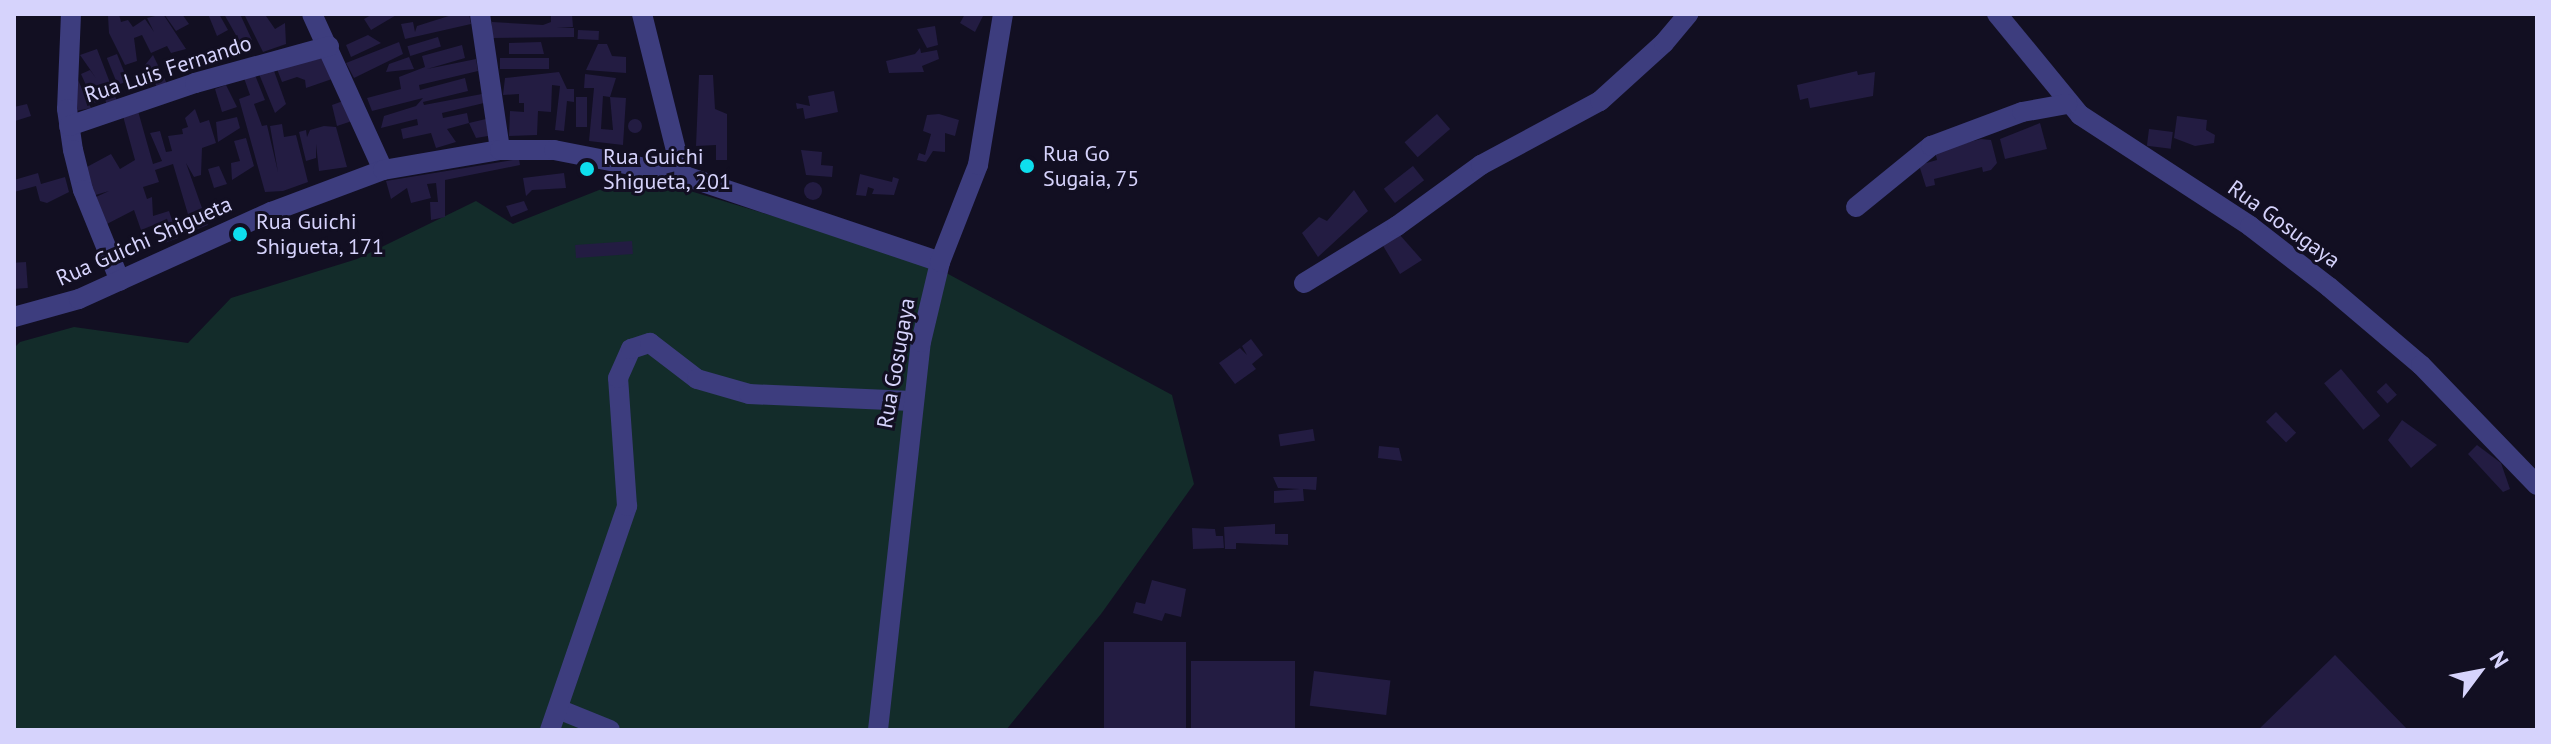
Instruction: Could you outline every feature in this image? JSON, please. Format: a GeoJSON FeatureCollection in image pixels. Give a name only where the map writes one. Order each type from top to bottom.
{"type":"FeatureCollection","features":[{"type":"Feature","properties":{"kind":"street"},"geometry":{"type":"LineString","coordinates":[[71,14],[69,126],[83,190],[120,281]]}},
{"type":"Feature","properties":{"kind":"street"},"geometry":{"type":"LineString","coordinates":[[480,14],[500,150]]}},
{"type":"Feature","properties":{"kind":"street"},"geometry":{"type":"LineString","coordinates":[[642,14],[682,175]]}},
{"type":"Feature","properties":{"kind":"street","name":"Rua Gosugaya"},"geometry":{"type":"LineString","coordinates":[[878,730],[912,401],[940,262],[978,165],[1003,14]]}},
{"type":"Feature","properties":{"kind":"street"},"geometry":{"type":"LineString","coordinates":[[1304,283],[1397,226],[1481,165],[1600,101],[1664,43],[1688,14]]}},
{"type":"Feature","properties":{"kind":"street","name":"Rua Gosugaya"},"geometry":{"type":"LineString","coordinates":[[1997,14],[2067,104],[2250,226],[2329,287],[2421,365],[2537,485]]}},
{"type":"Feature","properties":{"kind":"street"},"geometry":{"type":"LineString","coordinates":[[315,15],[383,170]]}},
{"type":"Feature","properties":{"kind":"street","name":"Rua Luis Fernando"},"geometry":{"type":"LineString","coordinates":[[69,126],[195,83],[329,46]]}},
{"type":"Feature","properties":{"kind":"street"},"geometry":{"type":"LineString","coordinates":[[1856,207],[1931,146],[2022,112],[2067,104]]}},
{"type":"Feature","properties":{"kind":"street","name":"Rua Guichi Shigueta"},"geometry":{"type":"LineString","coordinates":[[14,317],[120,281],[271,212],[383,170],[500,150],[554,150],[682,175],[940,262]]}},
{"type":"Feature","properties":{"kind":"street"},"geometry":{"type":"LineString","coordinates":[[550,730],[627,506],[618,378],[631,349],[650,343],[697,379],[749,394],[912,401]]}},
{"type":"Feature","properties":{"kind":"street"},"geometry":{"type":"LineString","coordinates":[[558,709],[610,730]]}},
{"type":"Feature","properties":{"kind":"green space"},"geometry":{"type":"Polygon","coordinates":[[[637,175],[926,262],[1172,395],[1194,484],[1101,614],[1006,730],[14,730],[14,348],[20,342],[74,327],[188,343],[231,298],[357,259],[476,201],[513,224],[637,175]]]}},
{"type":"Feature","properties":{"kind":"building"},"geometry":{"type":"Polygon","coordinates":[[[119,14],[121,22],[128,20],[133,27],[145,19],[154,32],[147,18],[163,14],[186,49],[171,53],[167,46],[151,53],[142,35],[134,38],[137,61],[125,65],[109,33],[108,16],[119,14]]]}},
{"type":"Feature","properties":{"kind":"building"},"geometry":{"type":"Polygon","coordinates":[[[164,14],[182,14],[189,24],[176,31],[164,14]]]}},
{"type":"Feature","properties":{"kind":"building"},"geometry":{"type":"Polygon","coordinates":[[[208,14],[219,14],[228,30],[217,36],[208,14]]]}},
{"type":"Feature","properties":{"kind":"building"},"geometry":{"type":"Polygon","coordinates":[[[224,14],[240,14],[252,40],[241,44],[224,14]]]}},
{"type":"Feature","properties":{"kind":"building"},"geometry":{"type":"Polygon","coordinates":[[[244,14],[266,16],[275,29],[285,23],[286,44],[263,52],[244,14]]]}},
{"type":"Feature","properties":{"kind":"building"},"geometry":{"type":"Polygon","coordinates":[[[373,14],[398,14],[371,30],[364,19],[373,14]]]}},
{"type":"Feature","properties":{"kind":"building"},"geometry":{"type":"Polygon","coordinates":[[[455,14],[469,14],[471,24],[405,39],[401,24],[413,22],[415,32],[417,26],[455,14]]]}},
{"type":"Feature","properties":{"kind":"building"},"geometry":{"type":"Polygon","coordinates":[[[551,14],[572,14],[573,27],[557,28],[574,28],[574,37],[492,38],[492,22],[543,25],[551,22],[551,14]]]}},
{"type":"Feature","properties":{"kind":"building"},"geometry":{"type":"Polygon","coordinates":[[[965,14],[983,16],[975,32],[960,23],[965,14]]]}},
{"type":"Feature","properties":{"kind":"building"},"geometry":{"type":"Polygon","coordinates":[[[935,26],[938,45],[927,48],[917,29],[935,26]]]}},
{"type":"Feature","properties":{"kind":"building"},"geometry":{"type":"Polygon","coordinates":[[[578,30],[599,31],[599,40],[578,39],[578,30]]]}},
{"type":"Feature","properties":{"kind":"building"},"geometry":{"type":"Polygon","coordinates":[[[368,35],[381,43],[351,57],[346,45],[368,35]]]}},
{"type":"Feature","properties":{"kind":"building"},"geometry":{"type":"Polygon","coordinates":[[[438,37],[441,47],[410,56],[407,46],[438,37]]]}},
{"type":"Feature","properties":{"kind":"building"},"geometry":{"type":"Polygon","coordinates":[[[399,42],[403,54],[354,78],[346,63],[399,42]]]}},
{"type":"Feature","properties":{"kind":"building"},"geometry":{"type":"Polygon","coordinates":[[[541,42],[544,54],[509,54],[509,43],[541,42]]]}},
{"type":"Feature","properties":{"kind":"building"},"geometry":{"type":"Polygon","coordinates":[[[598,44],[607,44],[612,56],[626,57],[626,73],[586,70],[598,44]]]}},
{"type":"Feature","properties":{"kind":"building"},"geometry":{"type":"Polygon","coordinates":[[[462,45],[465,58],[427,69],[476,59],[478,71],[419,85],[420,90],[465,78],[468,91],[423,102],[424,105],[482,94],[484,103],[442,113],[443,118],[467,113],[469,123],[447,129],[456,142],[436,148],[431,133],[403,139],[401,129],[418,125],[417,119],[381,128],[384,116],[416,106],[423,98],[372,111],[367,98],[401,89],[399,77],[425,67],[422,56],[462,45]]]}},
{"type":"Feature","properties":{"kind":"building"},"geometry":{"type":"Polygon","coordinates":[[[920,48],[921,53],[937,50],[939,59],[922,66],[924,72],[889,73],[886,61],[915,54],[920,48]]]}},
{"type":"Feature","properties":{"kind":"building"},"geometry":{"type":"Polygon","coordinates":[[[97,49],[117,101],[107,105],[99,84],[102,100],[94,103],[81,74],[90,70],[96,78],[80,55],[97,49]]]}},
{"type":"Feature","properties":{"kind":"building"},"geometry":{"type":"Polygon","coordinates":[[[117,54],[128,81],[118,85],[107,58],[117,54]]]}},
{"type":"Feature","properties":{"kind":"building"},"geometry":{"type":"Polygon","coordinates":[[[153,55],[168,86],[158,89],[145,65],[153,55]]]}},
{"type":"Feature","properties":{"kind":"building"},"geometry":{"type":"Polygon","coordinates":[[[409,57],[414,69],[386,72],[389,64],[409,57]]]}},
{"type":"Feature","properties":{"kind":"building"},"geometry":{"type":"Polygon","coordinates":[[[323,58],[332,79],[306,88],[305,80],[297,77],[282,82],[277,69],[323,58]]]}},
{"type":"Feature","properties":{"kind":"building"},"geometry":{"type":"Polygon","coordinates":[[[500,58],[549,58],[549,69],[500,69],[500,58]]]}},
{"type":"Feature","properties":{"kind":"building"},"geometry":{"type":"Polygon","coordinates":[[[273,68],[286,104],[275,113],[259,74],[273,68]]]}},
{"type":"Feature","properties":{"kind":"building"},"geometry":{"type":"Polygon","coordinates":[[[1857,71],[1858,75],[1875,72],[1873,96],[1810,108],[1808,98],[1800,100],[1797,85],[1857,71]]]}},
{"type":"Feature","properties":{"kind":"building"},"geometry":{"type":"Polygon","coordinates":[[[559,72],[567,89],[574,89],[574,102],[567,101],[564,131],[555,130],[560,86],[552,85],[551,112],[538,111],[537,135],[509,136],[510,111],[524,112],[524,103],[519,103],[519,94],[503,95],[505,78],[559,72]]]}},
{"type":"Feature","properties":{"kind":"building"},"geometry":{"type":"Polygon","coordinates":[[[585,74],[616,78],[610,97],[626,98],[623,145],[589,141],[594,88],[584,88],[585,74]],[[603,96],[601,129],[613,130],[610,97],[603,96]]]}},
{"type":"Feature","properties":{"kind":"building"},"geometry":{"type":"Polygon","coordinates":[[[255,75],[265,100],[254,104],[262,126],[267,125],[278,172],[270,126],[282,124],[284,137],[296,135],[308,182],[283,191],[265,192],[239,99],[250,95],[244,78],[255,75]]]}},
{"type":"Feature","properties":{"kind":"building"},"geometry":{"type":"Polygon","coordinates":[[[699,75],[713,75],[715,109],[727,114],[727,160],[716,160],[716,145],[696,146],[699,75]]]}},
{"type":"Feature","properties":{"kind":"building"},"geometry":{"type":"Polygon","coordinates":[[[78,80],[91,108],[76,111],[69,106],[78,80]]]}},
{"type":"Feature","properties":{"kind":"building"},"geometry":{"type":"Polygon","coordinates":[[[226,85],[237,107],[222,112],[215,89],[226,85]]]}},
{"type":"Feature","properties":{"kind":"building"},"geometry":{"type":"Polygon","coordinates":[[[834,91],[838,112],[805,119],[803,108],[797,109],[796,103],[810,106],[808,96],[834,91]]]}},
{"type":"Feature","properties":{"kind":"building"},"geometry":{"type":"Polygon","coordinates":[[[576,97],[587,97],[587,127],[576,127],[576,97]]]}},
{"type":"Feature","properties":{"kind":"building"},"geometry":{"type":"Polygon","coordinates":[[[343,101],[352,121],[337,126],[332,105],[343,101]]]}},
{"type":"Feature","properties":{"kind":"building"},"geometry":{"type":"Polygon","coordinates":[[[27,104],[31,116],[15,121],[14,107],[27,104]]]}},
{"type":"Feature","properties":{"kind":"building"},"geometry":{"type":"Polygon","coordinates":[[[195,109],[200,123],[209,120],[216,143],[202,148],[201,175],[194,177],[186,163],[208,225],[193,231],[173,164],[155,170],[159,182],[143,187],[147,199],[152,197],[153,216],[169,211],[178,238],[162,244],[156,224],[141,230],[134,210],[105,225],[96,197],[109,191],[92,196],[85,168],[111,154],[120,169],[135,160],[123,116],[138,111],[153,164],[162,161],[150,133],[160,131],[166,152],[172,151],[168,136],[183,134],[182,129],[188,127],[185,118],[195,109]]]}},
{"type":"Feature","properties":{"kind":"building"},"geometry":{"type":"Polygon","coordinates":[[[939,114],[959,120],[955,136],[945,133],[945,152],[933,151],[926,162],[917,160],[919,153],[925,155],[931,134],[923,131],[927,115],[939,114]]]}},
{"type":"Feature","properties":{"kind":"building"},"geometry":{"type":"Polygon","coordinates":[[[1437,114],[1450,129],[1418,157],[1405,142],[1437,114]]]}},
{"type":"Feature","properties":{"kind":"building"},"geometry":{"type":"Polygon","coordinates":[[[2177,116],[2207,120],[2206,130],[2215,135],[2214,143],[2195,146],[2174,138],[2177,116]]]}},
{"type":"Feature","properties":{"kind":"building"},"geometry":{"type":"Polygon","coordinates":[[[237,117],[240,128],[218,142],[216,122],[237,117]]]}},
{"type":"Feature","properties":{"kind":"building"},"geometry":{"type":"Polygon","coordinates":[[[486,119],[488,136],[476,138],[469,123],[486,119]]]}},
{"type":"Feature","properties":{"kind":"building"},"geometry":{"type":"Polygon","coordinates":[[[635,119],[642,126],[635,133],[628,126],[635,119]]]}},
{"type":"Feature","properties":{"kind":"building"},"geometry":{"type":"Polygon","coordinates":[[[2040,123],[2047,149],[2005,159],[2000,139],[2040,123]]]}},
{"type":"Feature","properties":{"kind":"building"},"geometry":{"type":"Polygon","coordinates":[[[336,127],[347,167],[319,171],[316,144],[316,158],[306,161],[299,132],[306,130],[307,137],[310,130],[336,127]]]}},
{"type":"Feature","properties":{"kind":"building"},"geometry":{"type":"Polygon","coordinates":[[[2149,129],[2173,132],[2171,149],[2147,146],[2149,129]]]}},
{"type":"Feature","properties":{"kind":"building"},"geometry":{"type":"Polygon","coordinates":[[[246,138],[254,166],[232,180],[231,163],[240,161],[234,141],[246,138]]]}},
{"type":"Feature","properties":{"kind":"building"},"geometry":{"type":"Polygon","coordinates":[[[1981,139],[1991,140],[1997,163],[1991,170],[1983,172],[1982,167],[1934,179],[1935,185],[1926,187],[1919,165],[1937,160],[1935,151],[1981,139]]]}},
{"type":"Feature","properties":{"kind":"building"},"geometry":{"type":"Polygon","coordinates":[[[801,150],[822,152],[821,165],[833,166],[832,177],[806,175],[801,150]]]}},
{"type":"Feature","properties":{"kind":"building"},"geometry":{"type":"Polygon","coordinates":[[[519,159],[520,165],[445,180],[445,217],[431,220],[430,202],[438,202],[436,183],[427,184],[431,198],[411,203],[407,188],[391,199],[386,181],[519,159]]]}},
{"type":"Feature","properties":{"kind":"building"},"geometry":{"type":"Polygon","coordinates":[[[219,166],[227,184],[214,188],[208,169],[219,166]]]}},
{"type":"Feature","properties":{"kind":"building"},"geometry":{"type":"Polygon","coordinates":[[[1413,166],[1424,180],[1395,203],[1384,189],[1413,166]]]}},
{"type":"Feature","properties":{"kind":"building"},"geometry":{"type":"Polygon","coordinates":[[[38,173],[41,184],[65,177],[69,192],[47,203],[40,201],[36,186],[14,192],[14,180],[38,173]]]}},
{"type":"Feature","properties":{"kind":"building"},"geometry":{"type":"Polygon","coordinates":[[[564,173],[566,188],[532,190],[526,196],[523,178],[564,173]]]}},
{"type":"Feature","properties":{"kind":"building"},"geometry":{"type":"Polygon","coordinates":[[[860,174],[892,182],[893,177],[899,179],[894,195],[872,194],[874,189],[868,187],[866,196],[856,195],[860,174]]]}},
{"type":"Feature","properties":{"kind":"building"},"geometry":{"type":"Polygon","coordinates":[[[813,182],[822,191],[813,200],[804,191],[813,182]]]}},
{"type":"Feature","properties":{"kind":"building"},"geometry":{"type":"Polygon","coordinates":[[[1354,190],[1368,211],[1318,257],[1302,233],[1319,217],[1327,221],[1354,190]]]}},
{"type":"Feature","properties":{"kind":"building"},"geometry":{"type":"Polygon","coordinates":[[[524,201],[528,210],[511,217],[506,206],[524,201]]]}},
{"type":"Feature","properties":{"kind":"building"},"geometry":{"type":"Polygon","coordinates":[[[1399,234],[1422,260],[1400,274],[1382,244],[1399,234]]]}},
{"type":"Feature","properties":{"kind":"building"},"geometry":{"type":"Polygon","coordinates":[[[632,241],[633,254],[576,258],[575,245],[632,241]]]}},
{"type":"Feature","properties":{"kind":"building"},"geometry":{"type":"Polygon","coordinates":[[[26,262],[28,288],[16,289],[14,263],[26,262]]]}},
{"type":"Feature","properties":{"kind":"building"},"geometry":{"type":"Polygon","coordinates":[[[1251,339],[1263,355],[1252,364],[1256,369],[1235,384],[1219,363],[1240,348],[1247,355],[1242,346],[1251,339]]]}},
{"type":"Feature","properties":{"kind":"building"},"geometry":{"type":"Polygon","coordinates":[[[2341,369],[2380,416],[2363,430],[2324,383],[2341,369]]]}},
{"type":"Feature","properties":{"kind":"building"},"geometry":{"type":"Polygon","coordinates":[[[2386,383],[2397,395],[2387,404],[2376,392],[2386,383]]]}},
{"type":"Feature","properties":{"kind":"building"},"geometry":{"type":"Polygon","coordinates":[[[2276,412],[2296,433],[2286,443],[2266,422],[2276,412]]]}},
{"type":"Feature","properties":{"kind":"building"},"geometry":{"type":"Polygon","coordinates":[[[2402,420],[2437,445],[2411,468],[2388,440],[2402,420]]]}},
{"type":"Feature","properties":{"kind":"building"},"geometry":{"type":"Polygon","coordinates":[[[1313,429],[1315,441],[1280,446],[1278,434],[1313,429]]]}},
{"type":"Feature","properties":{"kind":"building"},"geometry":{"type":"Polygon","coordinates":[[[2477,445],[2501,463],[2510,489],[2503,492],[2468,454],[2477,445]]]}},
{"type":"Feature","properties":{"kind":"building"},"geometry":{"type":"Polygon","coordinates":[[[1379,446],[1399,448],[1402,461],[1378,458],[1379,446]]]}},
{"type":"Feature","properties":{"kind":"building"},"geometry":{"type":"Polygon","coordinates":[[[1273,477],[1317,477],[1316,490],[1303,489],[1304,501],[1274,503],[1274,491],[1300,489],[1278,488],[1273,477]]]}},
{"type":"Feature","properties":{"kind":"building"},"geometry":{"type":"Polygon","coordinates":[[[1275,524],[1275,534],[1288,534],[1288,545],[1236,543],[1236,549],[1225,549],[1224,527],[1275,524]]]}},
{"type":"Feature","properties":{"kind":"building"},"geometry":{"type":"Polygon","coordinates":[[[1192,528],[1215,529],[1216,536],[1223,536],[1224,548],[1193,549],[1192,528]]]}},
{"type":"Feature","properties":{"kind":"building"},"geometry":{"type":"Polygon","coordinates":[[[1152,580],[1186,589],[1181,617],[1165,613],[1162,621],[1133,613],[1136,602],[1145,604],[1152,580]]]}},
{"type":"Feature","properties":{"kind":"building"},"geometry":{"type":"Polygon","coordinates":[[[1104,642],[1186,642],[1186,730],[1104,730],[1104,642]]]}},
{"type":"Feature","properties":{"kind":"building"},"geometry":{"type":"Polygon","coordinates":[[[2335,655],[2408,730],[2258,730],[2335,655]]]}},
{"type":"Feature","properties":{"kind":"building"},"geometry":{"type":"Polygon","coordinates":[[[1191,661],[1295,661],[1295,730],[1191,730],[1191,661]]]}},
{"type":"Feature","properties":{"kind":"building"},"geometry":{"type":"Polygon","coordinates":[[[1314,671],[1390,680],[1386,715],[1310,706],[1314,671]]]}},
{"type":"Feature","properties":{"kind":"place","name":"Rua Go Sugaia, 75"},"geometry":{"type":"Point","coordinates":[1027,166]}},
{"type":"Feature","properties":{"kind":"place","name":"Rua Guichi Shigueta, 201"},"geometry":{"type":"Point","coordinates":[587,169]}},
{"type":"Feature","properties":{"kind":"place","name":"Rua Guichi Shigueta, 171"},"geometry":{"type":"Point","coordinates":[240,234]}}]}
